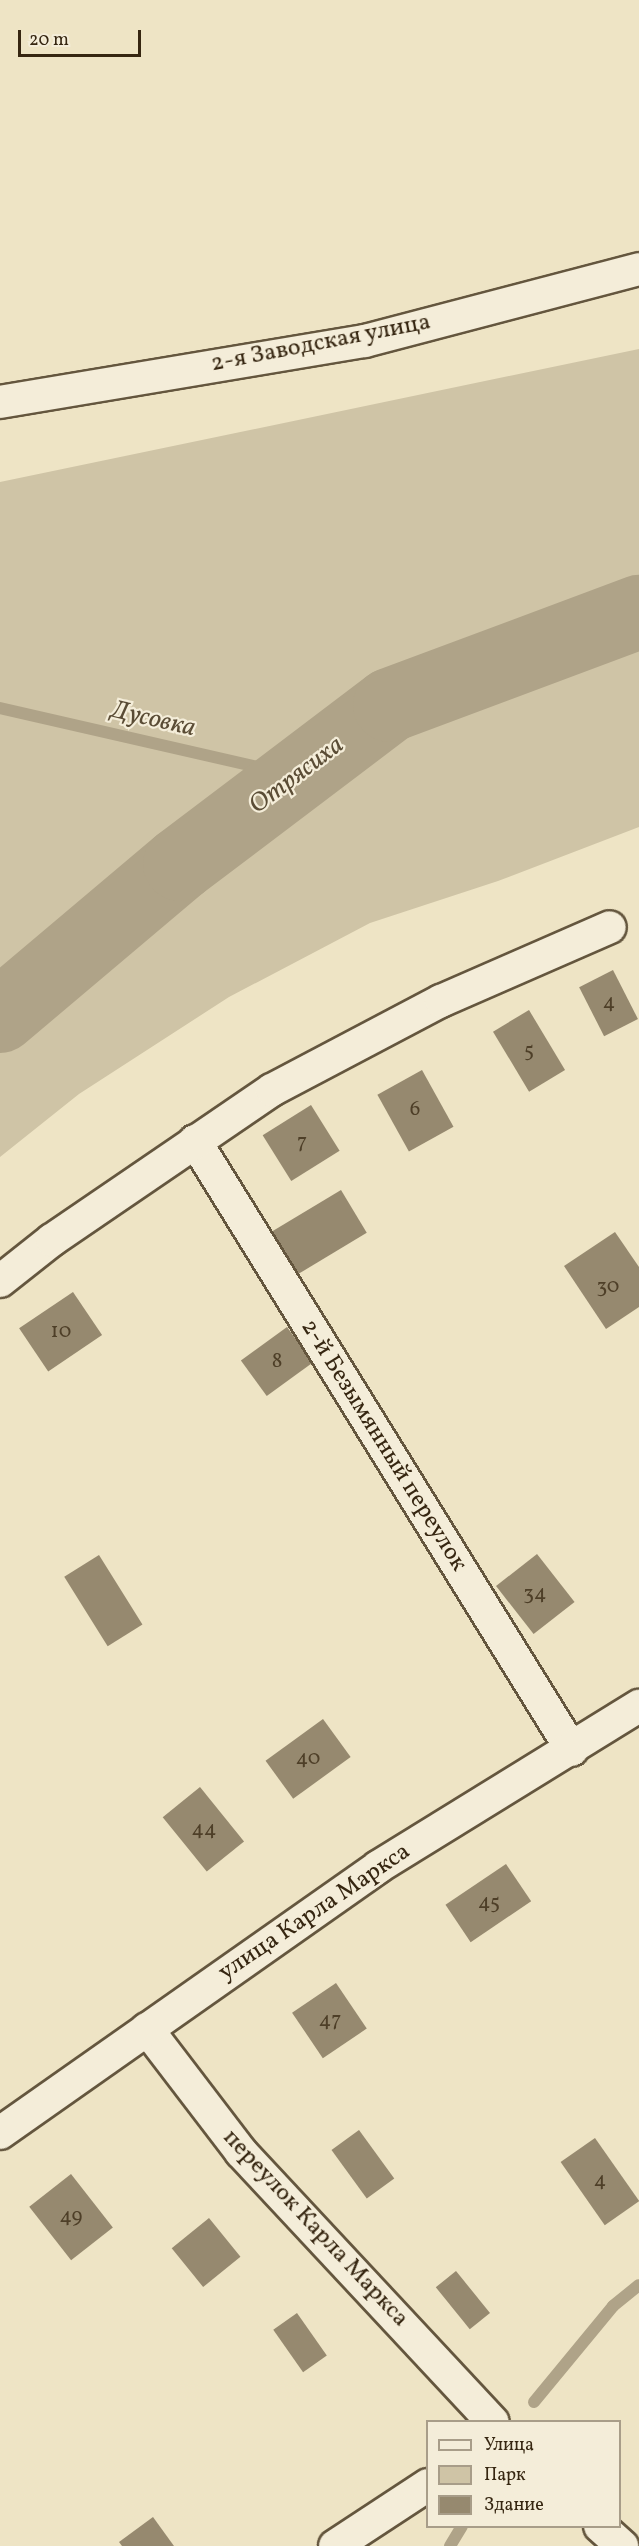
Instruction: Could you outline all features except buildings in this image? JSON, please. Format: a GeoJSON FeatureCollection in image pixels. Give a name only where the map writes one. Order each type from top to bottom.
{"type":"FeatureCollection","features":[{"type":"Feature","properties":{"kind":"street","name":"2-я Заводская улица"},"geometry":{"type":"LineString","coordinates":[[0,402],[364,341],[639,269]]}},
{"type":"Feature","properties":{"kind":"street"},"geometry":{"type":"LineString","coordinates":[[0,1281],[52,1240],[272,1090],[431,1006],[610,927]]}},
{"type":"Feature","properties":{"kind":"street","name":"2-й Безымянный переулок"},"geometry":{"type":"LineString","coordinates":[[195,1141],[572,1750]]}},
{"type":"Feature","properties":{"kind":"street","name":"улица Карла Маркса"},"geometry":{"type":"LineString","coordinates":[[0,2133],[378,1867],[572,1750],[639,1706]]}},
{"type":"Feature","properties":{"kind":"street","name":"переулок Карла Маркса"},"geometry":{"type":"LineString","coordinates":[[147,2029],[241,2152],[492,2420]]}},
{"type":"Feature","properties":{"kind":"street"},"geometry":{"type":"LineString","coordinates":[[335,2546],[426,2486]]}},
{"type":"Feature","properties":{"kind":"street"},"geometry":{"type":"LineString","coordinates":[[602,2528],[622,2546]]}},
{"type":"Feature","properties":{"kind":"green space"},"geometry":{"type":"Polygon","coordinates":[[[639,349],[639,827],[498,881],[370,923],[229,997],[79,1094],[0,1157],[0,482],[639,349]]]}},
{"type":"Feature","properties":{"kind":"waterway","name":"Дусовка"},"geometry":{"type":"LineString","coordinates":[[0,1016],[180,864],[390,705],[639,612]]}},
{"type":"Feature","properties":{"kind":"waterway","name":"Дусовка"},"geometry":{"type":"LineString","coordinates":[[0,708],[296,776]]}},
{"type":"Feature","properties":{"kind":"waterway"},"geometry":{"type":"LineString","coordinates":[[534,2402],[613,2306],[639,2285]]}},
{"type":"Feature","properties":{"kind":"waterway"},"geometry":{"type":"LineString","coordinates":[[450,2546],[461,2528]]}},
{"type":"Feature","properties":{"kind":"water label","name":"Отрясиха"},"geometry":{"type":"Point","coordinates":[297,776]}}]}
